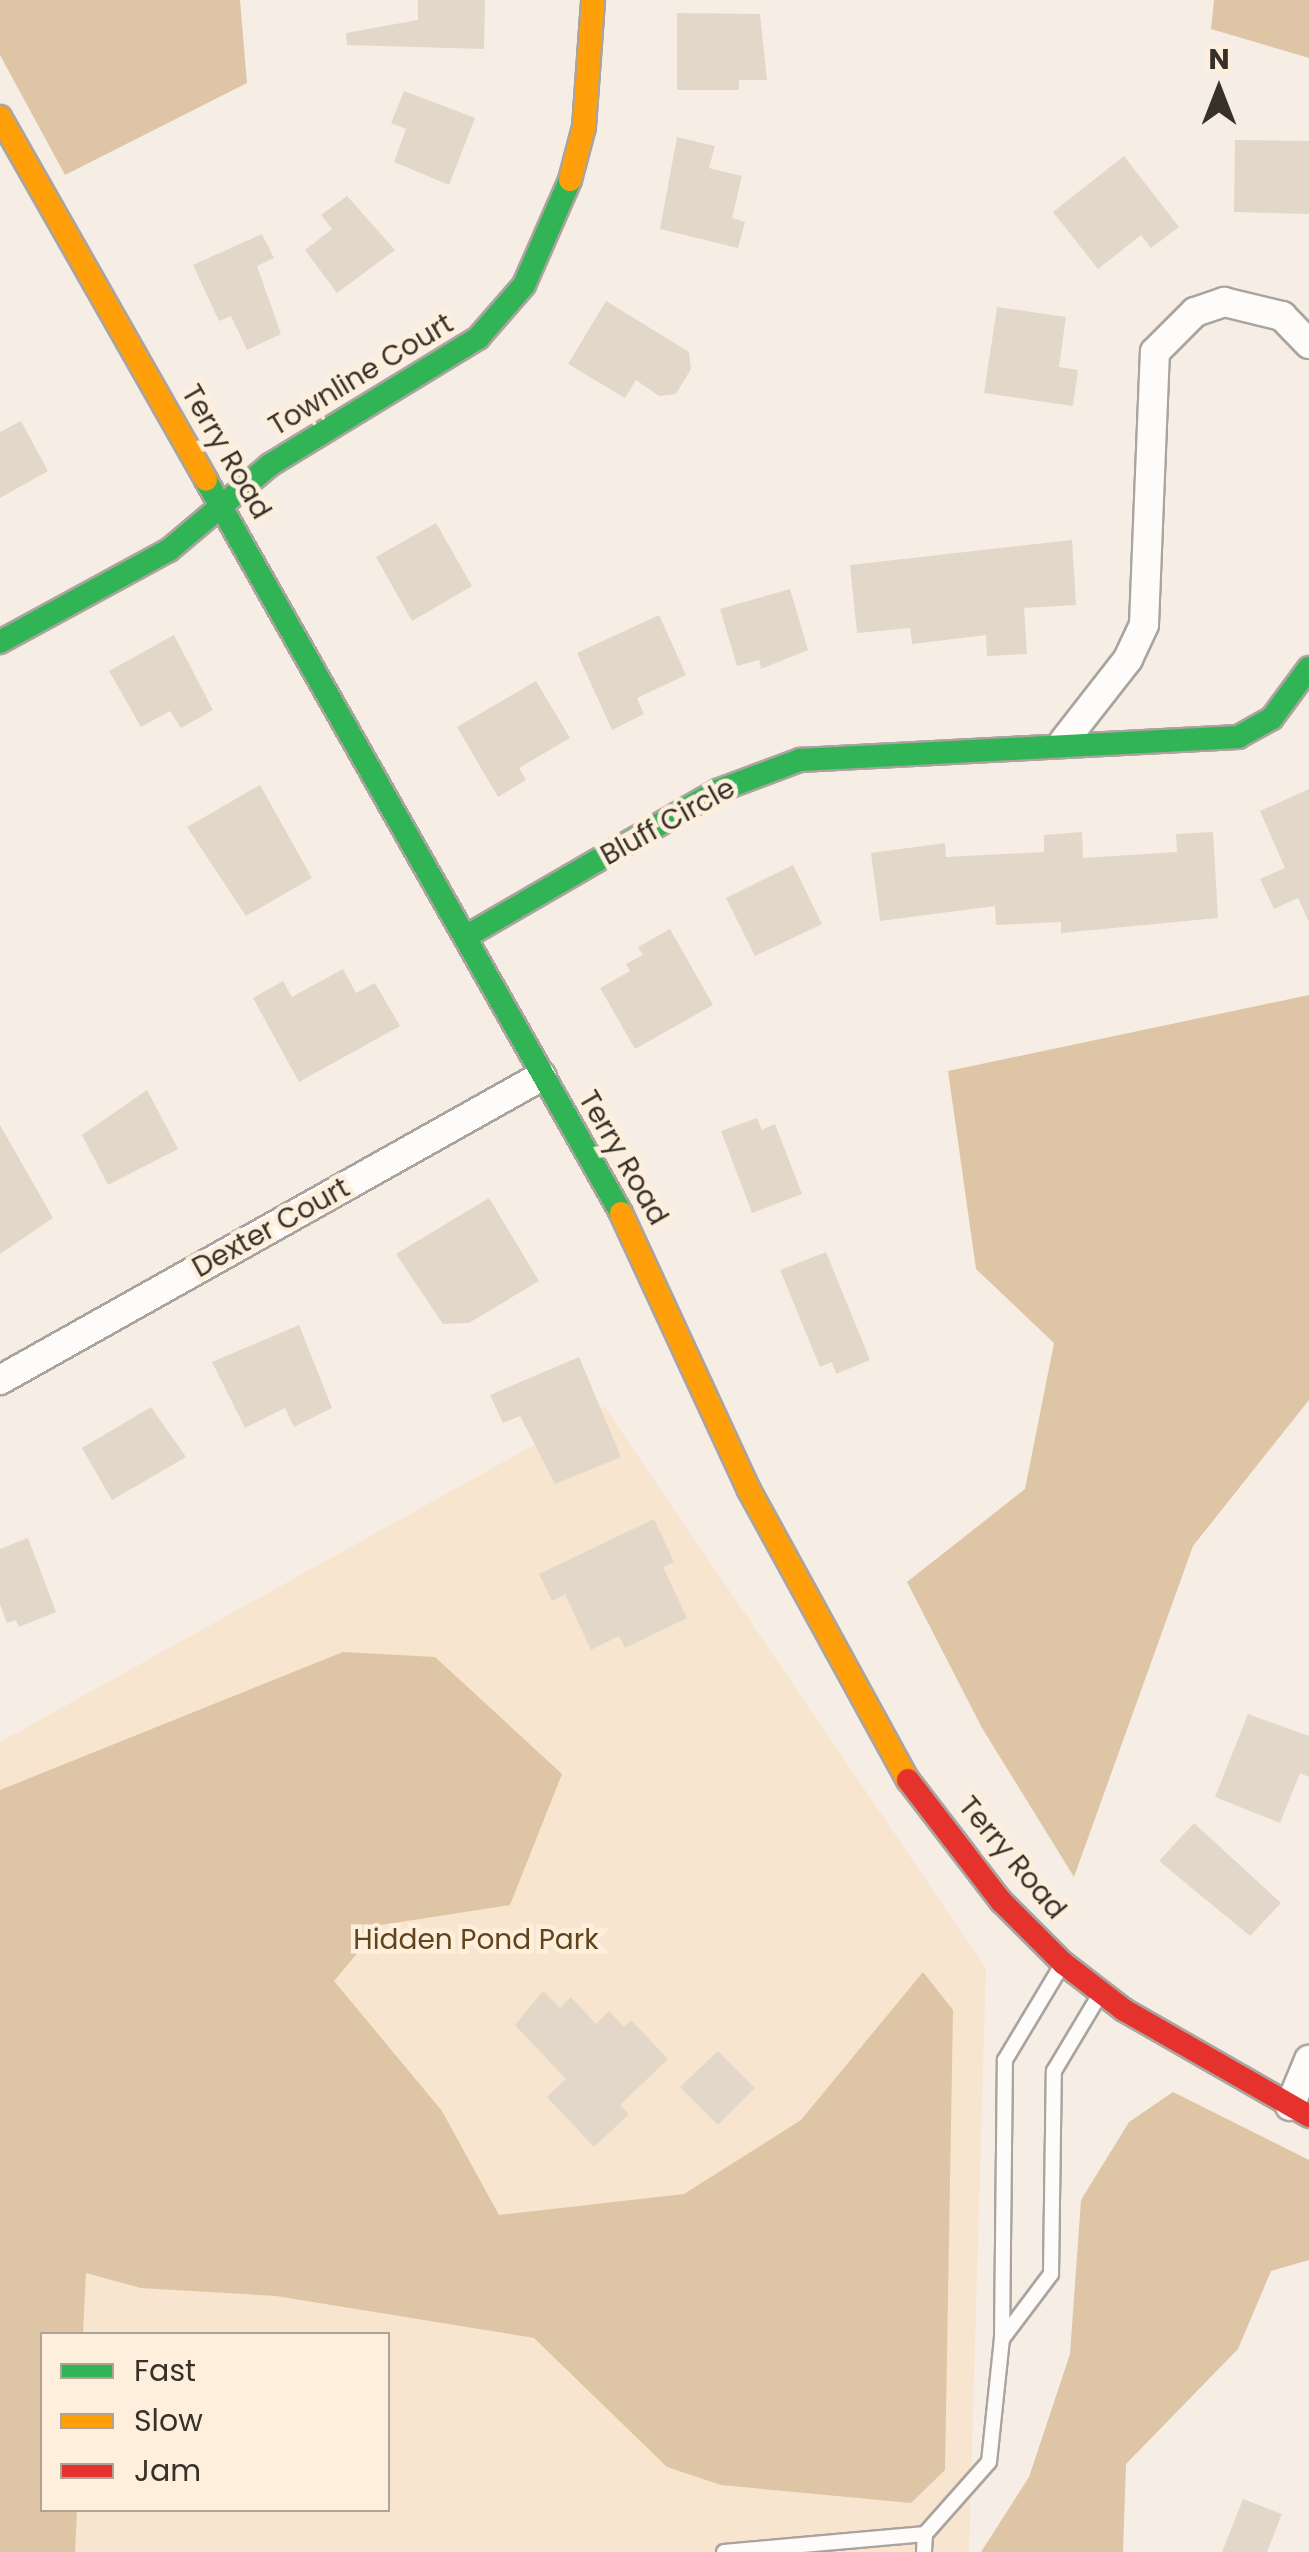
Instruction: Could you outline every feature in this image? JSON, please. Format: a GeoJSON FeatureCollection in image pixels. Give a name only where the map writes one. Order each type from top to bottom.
{"type":"FeatureCollection","features":[{"type":"Feature","properties":{"kind":"street","name":"Townline Court"},"geometry":{"type":"LineString","coordinates":[[0,642],[170,550],[270,465],[478,338],[524,285],[560,216],[584,127],[593,0]]}},
{"type":"Feature","properties":{"kind":"street","name":"Terry Road"},"geometry":{"type":"LineString","coordinates":[[0,117],[468,936],[646,1260],[829,1648],[906,1777],[1002,1901],[1064,1963],[1101,1992],[1299,2111]]}},
{"type":"Feature","properties":{"kind":"street"},"geometry":{"type":"LineString","coordinates":[[1064,741],[1128,659],[1144,624],[1155,352],[1194,312],[1224,302],[1282,316],[1309,344]]}},
{"type":"Feature","properties":{"kind":"street","name":"Bluff Circle"},"geometry":{"type":"LineString","coordinates":[[468,936],[717,791],[800,760],[1064,741],[1172,746],[1238,737],[1272,718],[1309,668]]}},
{"type":"Feature","properties":{"kind":"street","name":"Dexter Court"},"geometry":{"type":"LineString","coordinates":[[0,1380],[542,1076]]}},
{"type":"Feature","properties":{"kind":"street"},"geometry":{"type":"LineString","coordinates":[[1299,2111],[1309,2060]]}},
{"type":"Feature","properties":{"kind":"lane"},"geometry":{"type":"LineString","coordinates":[[924,2552],[926,2534],[989,2462],[1002,2340],[1005,2060],[1064,1963]]}},
{"type":"Feature","properties":{"kind":"lane"},"geometry":{"type":"LineString","coordinates":[[1002,2340],[1051,2274],[1054,2071],[1101,1992]]}},
{"type":"Feature","properties":{"kind":"lane"},"geometry":{"type":"LineString","coordinates":[[724,2552],[926,2534]]}},
{"type":"Feature","properties":{"kind":"green space","name":"Hidden Pond Park"},"geometry":{"type":"Polygon","coordinates":[[[604,1406],[986,1968],[969,2552],[0,2552],[0,1742],[604,1406]]]}},
{"type":"Feature","properties":{"kind":"shaded area"},"geometry":{"type":"Polygon","coordinates":[[[0,0],[240,0],[247,83],[65,175],[0,55],[0,0]]]}},
{"type":"Feature","properties":{"kind":"shaded area"},"geometry":{"type":"Polygon","coordinates":[[[1214,0],[1309,0],[1309,58],[1211,29],[1214,0]]]}},
{"type":"Feature","properties":{"kind":"shaded area"},"geometry":{"type":"Polygon","coordinates":[[[1309,995],[1309,1400],[1193,1546],[1074,1877],[982,1728],[907,1582],[1025,1489],[1054,1343],[976,1269],[948,1071],[1309,995]]]}},
{"type":"Feature","properties":{"kind":"shaded area"},"geometry":{"type":"Polygon","coordinates":[[[343,1652],[435,1657],[562,1774],[510,1905],[381,1925],[334,1981],[442,2111],[499,2215],[684,2194],[801,2120],[923,1972],[953,2010],[945,2470],[911,2503],[721,2485],[667,2467],[534,2338],[276,2296],[141,2288],[86,2273],[83,2332],[40,2332],[40,2512],[77,2512],[75,2552],[0,2552],[0,1790],[343,1652]]]}},
{"type":"Feature","properties":{"kind":"shaded area"},"geometry":{"type":"Polygon","coordinates":[[[1173,2092],[1309,2160],[1309,2260],[1271,2271],[1238,2349],[1126,2464],[1123,2552],[981,2552],[1029,2477],[1070,2354],[1081,2200],[1129,2122],[1173,2092]]]}},
{"type":"Feature","properties":{"kind":"building"},"geometry":{"type":"Polygon","coordinates":[[[418,0],[485,0],[484,49],[347,45],[346,33],[418,20],[418,0]]]}},
{"type":"Feature","properties":{"kind":"building"},"geometry":{"type":"Polygon","coordinates":[[[677,13],[760,14],[767,80],[739,80],[739,90],[677,90],[677,13]]]}},
{"type":"Feature","properties":{"kind":"building"},"geometry":{"type":"Polygon","coordinates":[[[404,91],[475,118],[449,185],[394,162],[406,129],[391,123],[404,91]]]}},
{"type":"Feature","properties":{"kind":"building"},"geometry":{"type":"Polygon","coordinates":[[[677,137],[715,146],[709,168],[742,176],[732,218],[745,222],[738,248],[660,229],[677,137]]]}},
{"type":"Feature","properties":{"kind":"building"},"geometry":{"type":"Polygon","coordinates":[[[1235,140],[1309,141],[1309,214],[1234,212],[1235,140]]]}},
{"type":"Feature","properties":{"kind":"building"},"geometry":{"type":"Polygon","coordinates":[[[1124,156],[1179,227],[1151,248],[1141,235],[1098,269],[1053,212],[1124,156]]]}},
{"type":"Feature","properties":{"kind":"building"},"geometry":{"type":"Polygon","coordinates":[[[347,196],[395,250],[337,293],[305,250],[332,229],[321,215],[347,196]]]}},
{"type":"Feature","properties":{"kind":"building"},"geometry":{"type":"Polygon","coordinates":[[[262,234],[274,258],[257,266],[281,334],[247,350],[231,316],[219,321],[193,265],[262,234]]]}},
{"type":"Feature","properties":{"kind":"building"},"geometry":{"type":"Polygon","coordinates":[[[606,301],[689,352],[691,369],[676,394],[659,396],[636,380],[625,398],[568,364],[606,301]]]}},
{"type":"Feature","properties":{"kind":"building"},"geometry":{"type":"Polygon","coordinates":[[[997,307],[1066,317],[1059,367],[1078,370],[1073,406],[984,393],[997,307]]]}},
{"type":"Feature","properties":{"kind":"building"},"geometry":{"type":"Polygon","coordinates":[[[21,421],[48,471],[0,498],[0,432],[21,421]]]}},
{"type":"Feature","properties":{"kind":"building"},"geometry":{"type":"Polygon","coordinates":[[[436,523],[472,586],[412,621],[376,557],[436,523]]]}},
{"type":"Feature","properties":{"kind":"building"},"geometry":{"type":"Polygon","coordinates":[[[1072,540],[1076,605],[1024,608],[1027,654],[987,656],[986,635],[912,644],[910,628],[857,633],[850,565],[1072,540]]]}},
{"type":"Feature","properties":{"kind":"building"},"geometry":{"type":"Polygon","coordinates":[[[790,589],[808,650],[761,669],[759,660],[737,666],[720,609],[790,589]]]}},
{"type":"Feature","properties":{"kind":"building"},"geometry":{"type":"Polygon","coordinates":[[[659,615],[686,675],[637,698],[644,714],[612,730],[577,653],[659,615]]]}},
{"type":"Feature","properties":{"kind":"building"},"geometry":{"type":"Polygon","coordinates":[[[174,635],[213,710],[181,728],[170,711],[141,727],[109,671],[174,635]]]}},
{"type":"Feature","properties":{"kind":"building"},"geometry":{"type":"Polygon","coordinates":[[[536,681],[570,738],[519,768],[526,780],[498,797],[457,727],[536,681]]]}},
{"type":"Feature","properties":{"kind":"building"},"geometry":{"type":"Polygon","coordinates":[[[260,785],[312,878],[246,916],[187,827],[260,785]]]}},
{"type":"Feature","properties":{"kind":"building"},"geometry":{"type":"Polygon","coordinates":[[[1309,789],[1309,922],[1298,898],[1274,909],[1260,879],[1285,868],[1260,811],[1309,789]]]}},
{"type":"Feature","properties":{"kind":"building"},"geometry":{"type":"Polygon","coordinates":[[[1082,832],[1083,858],[1177,852],[1176,834],[1213,832],[1218,918],[1061,933],[1061,922],[996,925],[995,906],[880,921],[871,853],[945,843],[946,857],[1044,852],[1044,835],[1082,832]]]}},
{"type":"Feature","properties":{"kind":"building"},"geometry":{"type":"Polygon","coordinates":[[[793,865],[822,924],[755,956],[726,898],[793,865]]]}},
{"type":"Feature","properties":{"kind":"building"},"geometry":{"type":"Polygon","coordinates":[[[670,929],[713,1005],[635,1049],[600,988],[630,971],[626,964],[643,955],[638,947],[670,929]]]}},
{"type":"Feature","properties":{"kind":"building"},"geometry":{"type":"Polygon","coordinates":[[[343,969],[356,993],[375,983],[400,1026],[299,1082],[253,998],[283,981],[292,997],[343,969]]]}},
{"type":"Feature","properties":{"kind":"building"},"geometry":{"type":"Polygon","coordinates":[[[147,1090],[178,1149],[108,1185],[82,1135],[147,1090]]]}},
{"type":"Feature","properties":{"kind":"building"},"geometry":{"type":"Polygon","coordinates":[[[757,1118],[762,1130],[775,1124],[802,1194],[752,1213],[721,1131],[757,1118]]]}},
{"type":"Feature","properties":{"kind":"building"},"geometry":{"type":"Polygon","coordinates":[[[0,1125],[53,1218],[0,1254],[0,1125]]]}},
{"type":"Feature","properties":{"kind":"building"},"geometry":{"type":"Polygon","coordinates":[[[489,1198],[539,1281],[469,1323],[443,1324],[396,1254],[489,1198]]]}},
{"type":"Feature","properties":{"kind":"building"},"geometry":{"type":"Polygon","coordinates":[[[826,1252],[870,1360],[836,1374],[832,1362],[820,1367],[780,1270],[826,1252]]]}},
{"type":"Feature","properties":{"kind":"building"},"geometry":{"type":"Polygon","coordinates":[[[299,1325],[332,1408],[294,1427],[285,1408],[245,1428],[212,1362],[299,1325]]]}},
{"type":"Feature","properties":{"kind":"building"},"geometry":{"type":"Polygon","coordinates":[[[579,1357],[621,1457],[555,1484],[520,1416],[503,1423],[490,1395],[579,1357]]]}},
{"type":"Feature","properties":{"kind":"building"},"geometry":{"type":"Polygon","coordinates":[[[151,1407],[186,1457],[112,1500],[82,1448],[151,1407]]]}},
{"type":"Feature","properties":{"kind":"building"},"geometry":{"type":"Polygon","coordinates":[[[654,1519],[674,1562],[663,1567],[687,1618],[625,1648],[619,1636],[591,1650],[565,1594],[552,1601],[539,1574],[654,1519]]]}},
{"type":"Feature","properties":{"kind":"building"},"geometry":{"type":"Polygon","coordinates":[[[28,1538],[56,1612],[19,1627],[16,1620],[7,1623],[0,1604],[0,1549],[28,1538]]]}},
{"type":"Feature","properties":{"kind":"building"},"geometry":{"type":"Polygon","coordinates":[[[1248,1714],[1309,1736],[1309,1777],[1300,1773],[1280,1823],[1215,1797],[1248,1714]]]}},
{"type":"Feature","properties":{"kind":"building"},"geometry":{"type":"Polygon","coordinates":[[[1194,1823],[1281,1903],[1250,1936],[1159,1861],[1194,1823]]]}},
{"type":"Feature","properties":{"kind":"building"},"geometry":{"type":"Polygon","coordinates":[[[543,1991],[560,2008],[571,1997],[596,2024],[609,2011],[624,2027],[631,2020],[668,2059],[620,2105],[629,2114],[594,2147],[547,2097],[566,2079],[515,2025],[543,1991]]]}},
{"type":"Feature","properties":{"kind":"building"},"geometry":{"type":"Polygon","coordinates":[[[718,2051],[755,2088],[718,2125],[680,2087],[718,2051]]]}},
{"type":"Feature","properties":{"kind":"building"},"geometry":{"type":"Polygon","coordinates":[[[1243,2499],[1282,2514],[1267,2552],[1222,2552],[1243,2499]]]}},
{"type":"Feature","properties":{"kind":"traffic: fast"},"geometry":{"type":"LineString","coordinates":[[0,642],[169,550],[270,465],[478,338],[524,285],[570,180]]}},
{"type":"Feature","properties":{"kind":"traffic: fast"},"geometry":{"type":"LineString","coordinates":[[206,480],[621,1213]]}},
{"type":"Feature","properties":{"kind":"traffic: fast"},"geometry":{"type":"LineString","coordinates":[[467,936],[717,791],[800,760],[1238,737],[1272,718],[1309,668]]}},
{"type":"Feature","properties":{"kind":"traffic: slow"},"geometry":{"type":"LineString","coordinates":[[570,180],[584,127],[593,0]]}},
{"type":"Feature","properties":{"kind":"traffic: slow"},"geometry":{"type":"LineString","coordinates":[[0,117],[206,480]]}},
{"type":"Feature","properties":{"kind":"traffic: slow"},"geometry":{"type":"LineString","coordinates":[[621,1213],[749,1490],[908,1780]]}},
{"type":"Feature","properties":{"kind":"traffic: jam"},"geometry":{"type":"LineString","coordinates":[[908,1780],[1001,1901],[1063,1963],[1124,2010],[1309,2116]]}}]}
